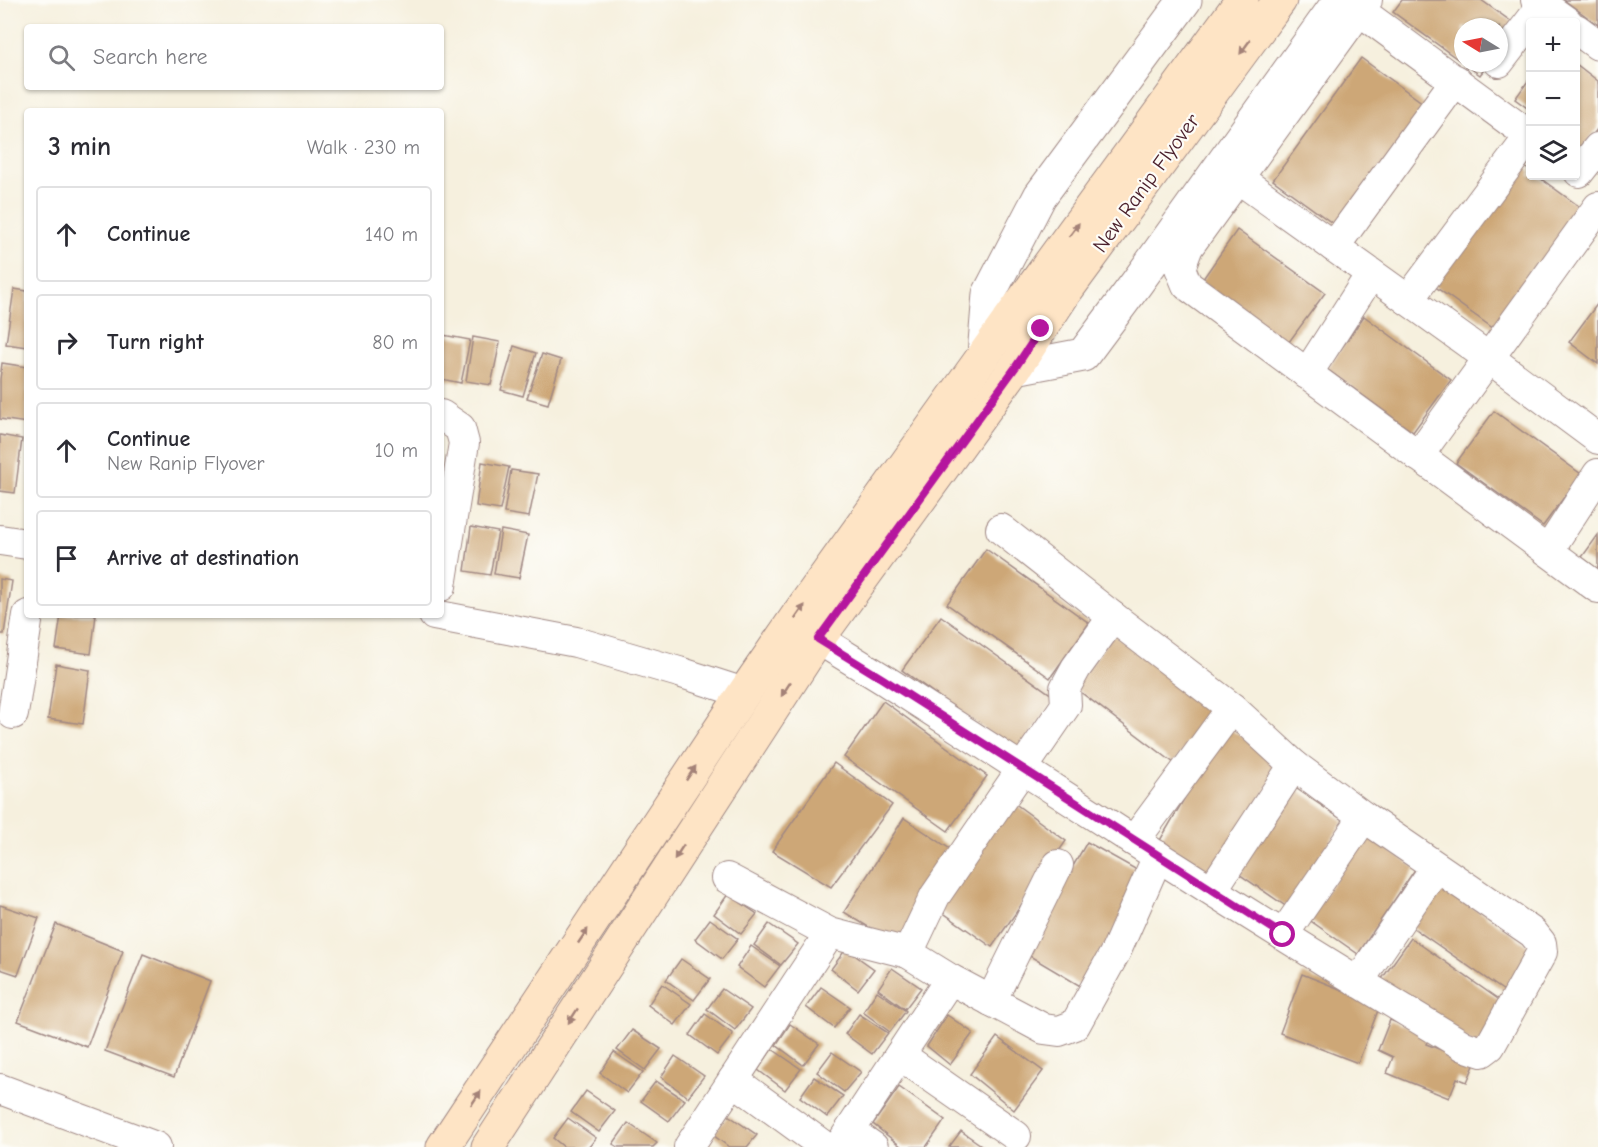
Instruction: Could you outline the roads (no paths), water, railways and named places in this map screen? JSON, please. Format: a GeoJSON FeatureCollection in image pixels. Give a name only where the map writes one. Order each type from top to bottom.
{"type":"FeatureCollection","features":[{"type":"Feature","properties":{"kind":"main road","name":"New Ranip Flyover"},"geometry":{"type":"LineString","coordinates":[[488,1147],[818,639],[1015,368],[1052,284],[1242,0]]}},
{"type":"Feature","properties":{"kind":"main road","name":"New Ranip Flyover"},"geometry":{"type":"LineString","coordinates":[[443,1147],[744,693],[984,354],[1052,284],[1280,0]]}},
{"type":"Feature","properties":{"kind":"street"},"geometry":{"type":"LineString","coordinates":[[984,354],[989,294],[1040,196],[1185,0]]}},
{"type":"Feature","properties":{"kind":"street"},"geometry":{"type":"LineString","coordinates":[[1015,368],[1083,355],[1143,275],[1227,171],[1352,4],[1526,133]]}},
{"type":"Feature","properties":{"kind":"street"},"geometry":{"type":"LineString","coordinates":[[1508,53],[1549,9]]}},
{"type":"Feature","properties":{"kind":"street"},"geometry":{"type":"LineString","coordinates":[[1580,32],[1598,45]]}},
{"type":"Feature","properties":{"kind":"street"},"geometry":{"type":"LineString","coordinates":[[1334,248],[1465,87],[1486,72]]}},
{"type":"Feature","properties":{"kind":"street"},"geometry":{"type":"LineString","coordinates":[[1408,300],[1526,141]]}},
{"type":"Feature","properties":{"kind":"street"},"geometry":{"type":"LineString","coordinates":[[1584,175],[1598,148]]}},
{"type":"Feature","properties":{"kind":"street"},"geometry":{"type":"LineString","coordinates":[[1227,171],[1489,358],[1598,439]]}},
{"type":"Feature","properties":{"kind":"street"},"geometry":{"type":"LineString","coordinates":[[1227,171],[1180,267],[1187,285],[1598,588]]}},
{"type":"Feature","properties":{"kind":"street"},"geometry":{"type":"LineString","coordinates":[[1418,456],[1598,207]]}},
{"type":"Feature","properties":{"kind":"street"},"geometry":{"type":"LineString","coordinates":[[1307,374],[1371,274]]}},
{"type":"Feature","properties":{"kind":"street"},"geometry":{"type":"LineString","coordinates":[[444,417],[460,428],[464,443],[444,567]]}},
{"type":"Feature","properties":{"kind":"street"},"geometry":{"type":"LineString","coordinates":[[1548,551],[1598,474]]}},
{"type":"Feature","properties":{"kind":"street"},"geometry":{"type":"LineString","coordinates":[[818,639],[1358,982],[1464,1046],[1482,1052],[1490,1046],[1542,952],[1542,943],[1533,933],[1364,817],[1294,765],[1232,708],[1001,529]]}},
{"type":"Feature","properties":{"kind":"street"},"geometry":{"type":"LineString","coordinates":[[0,540],[24,544]]}},
{"type":"Feature","properties":{"kind":"street"},"geometry":{"type":"LineString","coordinates":[[444,617],[576,642],[744,693]]}},
{"type":"Feature","properties":{"kind":"street"},"geometry":{"type":"LineString","coordinates":[[908,953],[935,896],[1066,705],[1065,688],[1076,668],[1113,617]]}},
{"type":"Feature","properties":{"kind":"street"},"geometry":{"type":"LineString","coordinates":[[13,714],[28,618]]}},
{"type":"Feature","properties":{"kind":"street"},"geometry":{"type":"LineString","coordinates":[[727,878],[830,933],[908,953],[950,979],[1044,1029],[1059,1031],[1075,1025],[1116,951],[1146,849],[1232,708]]}},
{"type":"Feature","properties":{"kind":"street"},"geometry":{"type":"LineString","coordinates":[[1212,891],[1294,765]]}},
{"type":"Feature","properties":{"kind":"street"},"geometry":{"type":"LineString","coordinates":[[1283,935],[1364,817]]}},
{"type":"Feature","properties":{"kind":"street"},"geometry":{"type":"LineString","coordinates":[[991,1001],[1058,865]]}},
{"type":"Feature","properties":{"kind":"street"},"geometry":{"type":"LineString","coordinates":[[1358,982],[1436,867]]}},
{"type":"Feature","properties":{"kind":"street"},"geometry":{"type":"LineString","coordinates":[[689,1147],[830,933]]}},
{"type":"Feature","properties":{"kind":"street"},"geometry":{"type":"LineString","coordinates":[[854,1142],[900,1055],[950,979]]}},
{"type":"Feature","properties":{"kind":"street"},"geometry":{"type":"LineString","coordinates":[[900,1055],[1016,1136]]}},
{"type":"Feature","properties":{"kind":"street"},"geometry":{"type":"LineString","coordinates":[[733,1080],[825,1147]]}},
{"type":"Feature","properties":{"kind":"street"},"geometry":{"type":"LineString","coordinates":[[0,1089],[156,1147]]}}]}
